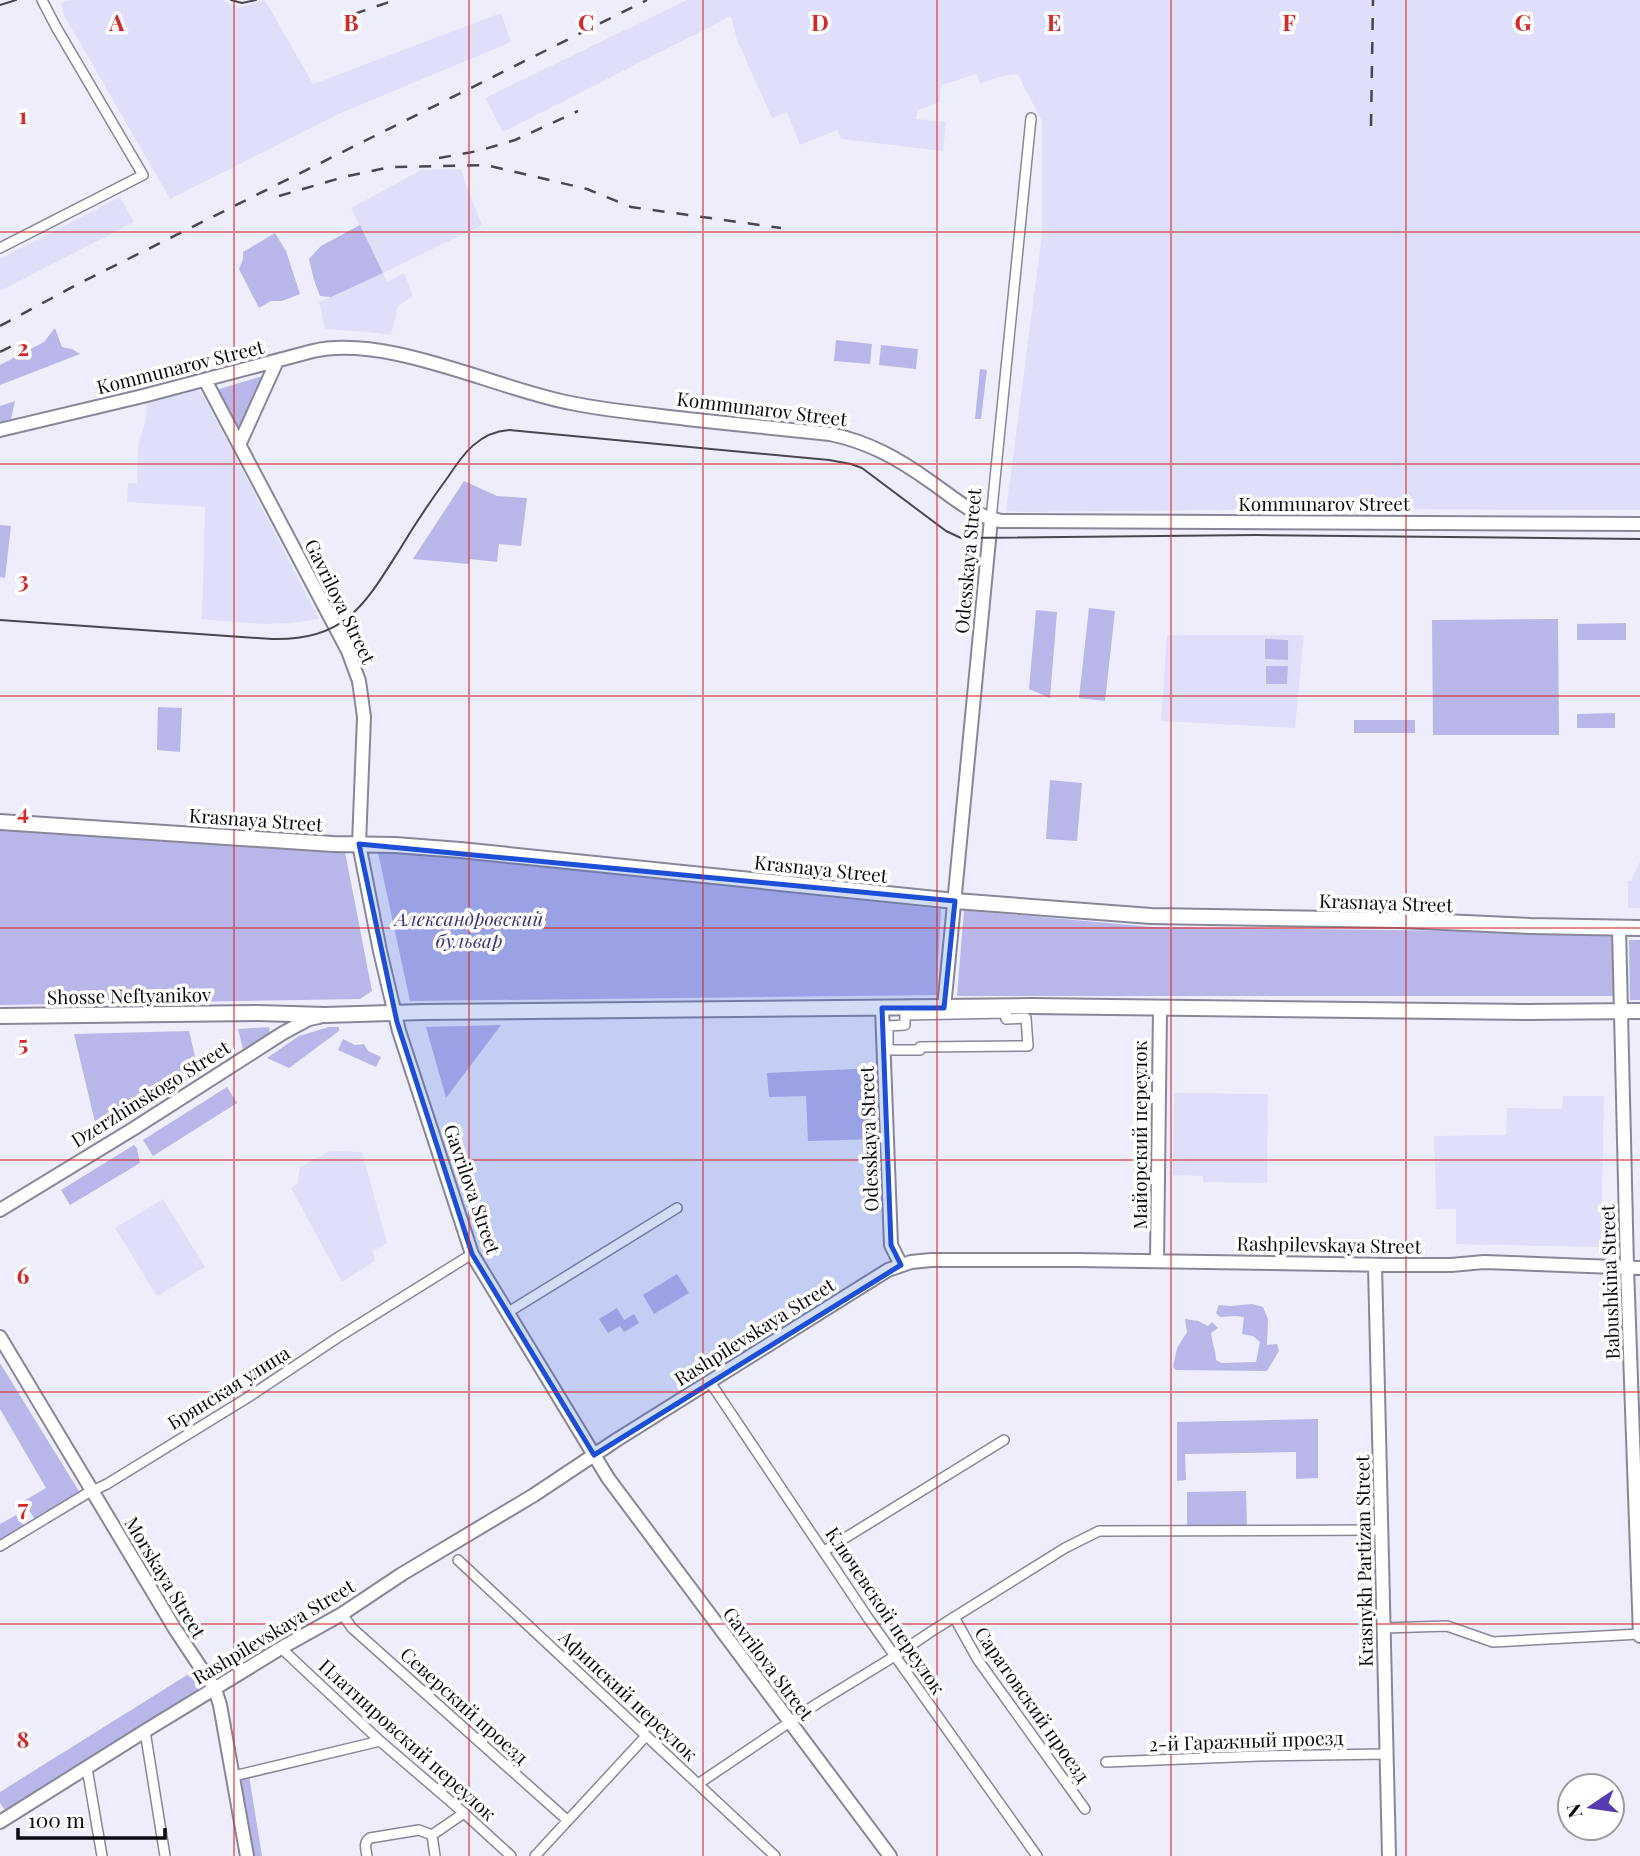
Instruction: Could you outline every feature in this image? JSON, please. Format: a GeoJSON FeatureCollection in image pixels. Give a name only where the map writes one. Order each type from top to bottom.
{"type":"FeatureCollection","features":[{"type":"Feature","properties":{"kind":"main road","name":"Krasnaya Street"},"geometry":{"type":"LineString","coordinates":[[0,822],[460,850],[955,901],[1151,916],[1640,928]]}},
{"type":"Feature","properties":{"kind":"main road"},"geometry":{"type":"LineString","coordinates":[[325,1015],[1031,1006],[1640,1011]]}},
{"type":"Feature","properties":{"kind":"main road","name":"Shosse Neftyanikov"},"geometry":{"type":"LineString","coordinates":[[0,1016],[258,1013],[325,1015]]}},
{"type":"Feature","properties":{"kind":"street"},"geometry":{"type":"LineString","coordinates":[[0,248],[143,175],[42,0]]}},
{"type":"Feature","properties":{"kind":"street","name":"Odesskaya Street"},"geometry":{"type":"LineString","coordinates":[[944,1008],[1031,118]]}},
{"type":"Feature","properties":{"kind":"street","name":"Kommunarov Street"},"geometry":{"type":"LineString","coordinates":[[0,430],[323,348],[361,349],[425,362],[543,397],[597,408],[839,435],[880,450],[907,465],[968,509],[991,519],[1022,522],[1640,524]]}},
{"type":"Feature","properties":{"kind":"street"},"geometry":{"type":"LineString","coordinates":[[239,445],[278,361]]}},
{"type":"Feature","properties":{"kind":"street","name":"Gavrilova Street"},"geometry":{"type":"LineString","coordinates":[[205,380],[348,651],[359,681],[365,717],[359,844],[394,1013],[472,1254],[608,1478],[890,1856]]}},
{"type":"Feature","properties":{"kind":"street","name":"Babushkina Street"},"geometry":{"type":"LineString","coordinates":[[1619,928],[1633,1267],[1640,1635]]}},
{"type":"Feature","properties":{"kind":"street"},"geometry":{"type":"LineString","coordinates":[[370,1014],[379,1008],[387,984]]}},
{"type":"Feature","properties":{"kind":"street","name":"Odesskaya Street"},"geometry":{"type":"LineString","coordinates":[[882,1008],[891,1245],[901,1265]]}},
{"type":"Feature","properties":{"kind":"street","name":"Майорский переулок"},"geometry":{"type":"LineString","coordinates":[[1157,1261],[1160,1009]]}},
{"type":"Feature","properties":{"kind":"street"},"geometry":{"type":"LineString","coordinates":[[1006,1013],[1006,1018],[1026,1018],[1028,1046],[978,1045],[891,1050],[888,1048],[888,1026],[905,1025],[905,1015],[1006,1013]]}},
{"type":"Feature","properties":{"kind":"street","name":"Dzerzhinskogo Street"},"geometry":{"type":"LineString","coordinates":[[0,1210],[133,1129],[283,1032],[325,1015]]}},
{"type":"Feature","properties":{"kind":"street"},"geometry":{"type":"LineString","coordinates":[[507,1313],[677,1208]]}},
{"type":"Feature","properties":{"kind":"street","name":"Брянская улица"},"geometry":{"type":"LineString","coordinates":[[0,1546],[247,1398],[472,1254]]}},
{"type":"Feature","properties":{"kind":"street","name":"Rashpilevskaya Street"},"geometry":{"type":"LineString","coordinates":[[1,1820],[281,1648],[342,1614],[888,1270],[901,1265],[942,1260],[1375,1265],[1451,1265],[1483,1262],[1633,1267]]}},
{"type":"Feature","properties":{"kind":"street","name":"Krasnykh Partizan Street"},"geometry":{"type":"LineString","coordinates":[[1375,1265],[1389,1856]]}},
{"type":"Feature","properties":{"kind":"street","name":"Morskaya Street"},"geometry":{"type":"LineString","coordinates":[[0,1338],[174,1629],[215,1689],[234,1776],[247,1856]]}},
{"type":"Feature","properties":{"kind":"street","name":"Ключевской переулок"},"geometry":{"type":"LineString","coordinates":[[710,1382],[895,1656],[1037,1856]]}},
{"type":"Feature","properties":{"kind":"street"},"geometry":{"type":"LineString","coordinates":[[824,1551],[1004,1440]]}},
{"type":"Feature","properties":{"kind":"street"},"geometry":{"type":"LineString","coordinates":[[698,1784],[788,1721],[1065,1548],[1099,1531],[1381,1530]]}},
{"type":"Feature","properties":{"kind":"street","name":"Афипский переулок"},"geometry":{"type":"LineString","coordinates":[[458,1560],[775,1856]]}},
{"type":"Feature","properties":{"kind":"street","name":"Северский проезд"},"geometry":{"type":"LineString","coordinates":[[342,1614],[352,1628],[567,1820]]}},
{"type":"Feature","properties":{"kind":"street","name":"Саратовский проезд"},"geometry":{"type":"LineString","coordinates":[[954,1617],[978,1660],[1085,1809]]}},
{"type":"Feature","properties":{"kind":"street"},"geometry":{"type":"LineString","coordinates":[[1384,1628],[1447,1626],[1493,1642],[1640,1635]]}},
{"type":"Feature","properties":{"kind":"street","name":"Платнировский переулок"},"geometry":{"type":"LineString","coordinates":[[281,1648],[380,1741],[511,1856]]}},
{"type":"Feature","properties":{"kind":"street"},"geometry":{"type":"LineString","coordinates":[[145,1731],[165,1856]]}},
{"type":"Feature","properties":{"kind":"street"},"geometry":{"type":"LineString","coordinates":[[535,1856],[646,1735]]}},
{"type":"Feature","properties":{"kind":"street"},"geometry":{"type":"LineString","coordinates":[[234,1776],[380,1741]]}},
{"type":"Feature","properties":{"kind":"street","name":"2-й Гаражный проезд"},"geometry":{"type":"LineString","coordinates":[[1106,1762],[1387,1754]]}},
{"type":"Feature","properties":{"kind":"street"},"geometry":{"type":"LineString","coordinates":[[87,1768],[102,1856]]}},
{"type":"Feature","properties":{"kind":"street"},"geometry":{"type":"LineString","coordinates":[[432,1835],[464,1812]]}},
{"type":"Feature","properties":{"kind":"street"},"geometry":{"type":"LineString","coordinates":[[367,1856],[365,1845],[370,1838],[419,1830],[432,1835]]}},
{"type":"Feature","properties":{"kind":"street"},"geometry":{"type":"LineString","coordinates":[[432,1835],[435,1856]]}},
{"type":"Feature","properties":{"kind":"highlighted area"},"geometry":{"type":"Polygon","coordinates":[[[359,844],[955,901],[944,1008],[882,1008],[891,1245],[901,1265],[594,1455],[472,1254],[397,1022],[359,844]]]}},
{"type":"Feature","properties":{"kind":"shaded area"},"geometry":{"type":"Polygon","coordinates":[[[71,0],[222,0],[238,8],[265,0],[313,84],[501,13],[511,42],[341,113],[170,199],[64,15],[61,3],[71,0]]]}},
{"type":"Feature","properties":{"kind":"shaded area"},"geometry":{"type":"Polygon","coordinates":[[[687,0],[1640,0],[1640,510],[1006,511],[1042,234],[1042,121],[1018,75],[996,78],[980,84],[977,74],[941,85],[940,102],[918,110],[916,119],[946,122],[943,151],[841,139],[837,130],[800,145],[787,112],[772,118],[737,40],[731,16],[503,132],[485,98],[687,0]]]}},
{"type":"Feature","properties":{"kind":"shaded area"},"geometry":{"type":"Polygon","coordinates":[[[461,169],[482,225],[383,273],[351,208],[421,170],[461,169]]]}},
{"type":"Feature","properties":{"kind":"shaded area"},"geometry":{"type":"Polygon","coordinates":[[[120,197],[134,222],[0,291],[0,259],[120,197]]]}},
{"type":"Feature","properties":{"kind":"shaded area"},"geometry":{"type":"Polygon","coordinates":[[[383,273],[387,282],[404,273],[413,296],[398,306],[391,335],[325,329],[319,302],[383,273]]]}},
{"type":"Feature","properties":{"kind":"shaded area"},"geometry":{"type":"Polygon","coordinates":[[[197,389],[230,446],[319,619],[263,624],[202,619],[205,507],[127,502],[128,483],[137,483],[138,446],[146,419],[147,402],[197,389]]]}},
{"type":"Feature","properties":{"kind":"shaded area"},"geometry":{"type":"Polygon","coordinates":[[[1167,635],[1304,635],[1295,728],[1161,721],[1167,635]]]}},
{"type":"Feature","properties":{"kind":"shaded area"},"geometry":{"type":"Polygon","coordinates":[[[1640,861],[1640,908],[1628,908],[1628,881],[1631,881],[1640,861]]]}},
{"type":"Feature","properties":{"kind":"shaded area"},"geometry":{"type":"Polygon","coordinates":[[[1174,1093],[1268,1094],[1267,1183],[1203,1182],[1203,1176],[1173,1175],[1174,1093]]]}},
{"type":"Feature","properties":{"kind":"shaded area"},"geometry":{"type":"Polygon","coordinates":[[[1563,1096],[1604,1096],[1601,1247],[1456,1244],[1456,1209],[1436,1209],[1434,1136],[1506,1135],[1507,1108],[1562,1109],[1563,1096]]]}},
{"type":"Feature","properties":{"kind":"shaded area"},"geometry":{"type":"Polygon","coordinates":[[[330,1151],[362,1152],[387,1243],[373,1251],[375,1261],[342,1282],[291,1188],[297,1184],[300,1167],[330,1151]]]}},
{"type":"Feature","properties":{"kind":"shaded area"},"geometry":{"type":"Polygon","coordinates":[[[163,1199],[205,1267],[157,1296],[115,1228],[163,1199]]]}},
{"type":"Feature","properties":{"kind":"green space"},"geometry":{"type":"Polygon","coordinates":[[[360,225],[383,273],[331,297],[320,296],[309,259],[321,246],[360,225]]]}},
{"type":"Feature","properties":{"kind":"green space"},"geometry":{"type":"Polygon","coordinates":[[[275,233],[286,251],[300,294],[282,301],[271,301],[259,308],[239,269],[243,252],[275,233]]]}},
{"type":"Feature","properties":{"kind":"green space"},"geometry":{"type":"Polygon","coordinates":[[[55,328],[62,347],[80,354],[0,385],[0,365],[44,342],[55,328]]]}},
{"type":"Feature","properties":{"kind":"green space"},"geometry":{"type":"Polygon","coordinates":[[[836,340],[872,344],[870,364],[834,361],[836,340]]]}},
{"type":"Feature","properties":{"kind":"green space"},"geometry":{"type":"Polygon","coordinates":[[[881,345],[918,349],[916,369],[879,365],[881,345]]]}},
{"type":"Feature","properties":{"kind":"green space"},"geometry":{"type":"Polygon","coordinates":[[[980,369],[987,370],[981,419],[975,419],[980,369]]]}},
{"type":"Feature","properties":{"kind":"green space"},"geometry":{"type":"Polygon","coordinates":[[[263,376],[238,434],[216,390],[263,376]]]}},
{"type":"Feature","properties":{"kind":"green space"},"geometry":{"type":"Polygon","coordinates":[[[15,401],[11,419],[0,422],[0,406],[15,401]]]}},
{"type":"Feature","properties":{"kind":"green space"},"geometry":{"type":"Polygon","coordinates":[[[464,481],[497,496],[527,498],[521,546],[499,544],[497,562],[470,559],[469,564],[413,559],[464,481]]]}},
{"type":"Feature","properties":{"kind":"green space"},"geometry":{"type":"Polygon","coordinates":[[[0,525],[11,526],[5,578],[0,577],[0,525]]]}},
{"type":"Feature","properties":{"kind":"green space"},"geometry":{"type":"Polygon","coordinates":[[[1089,608],[1115,611],[1105,701],[1079,698],[1089,608]]]}},
{"type":"Feature","properties":{"kind":"green space"},"geometry":{"type":"Polygon","coordinates":[[[1036,610],[1057,612],[1050,698],[1029,689],[1036,610]]]}},
{"type":"Feature","properties":{"kind":"green space"},"geometry":{"type":"Polygon","coordinates":[[[1558,619],[1559,735],[1433,735],[1432,620],[1558,619]]]}},
{"type":"Feature","properties":{"kind":"green space"},"geometry":{"type":"Polygon","coordinates":[[[1626,623],[1626,640],[1577,640],[1577,624],[1626,623]]]}},
{"type":"Feature","properties":{"kind":"green space"},"geometry":{"type":"Polygon","coordinates":[[[1265,639],[1288,640],[1288,660],[1265,659],[1265,639]]]}},
{"type":"Feature","properties":{"kind":"green space"},"geometry":{"type":"Polygon","coordinates":[[[1266,666],[1288,666],[1287,684],[1266,684],[1266,666]]]}},
{"type":"Feature","properties":{"kind":"green space"},"geometry":{"type":"Polygon","coordinates":[[[158,707],[182,708],[180,752],[157,750],[158,707]]]}},
{"type":"Feature","properties":{"kind":"green space"},"geometry":{"type":"Polygon","coordinates":[[[1615,713],[1615,728],[1577,728],[1577,714],[1615,713]]]}},
{"type":"Feature","properties":{"kind":"green space"},"geometry":{"type":"Polygon","coordinates":[[[1354,720],[1415,720],[1415,733],[1354,733],[1354,720]]]}},
{"type":"Feature","properties":{"kind":"green space"},"geometry":{"type":"Polygon","coordinates":[[[1050,780],[1082,783],[1077,841],[1046,839],[1050,780]]]}},
{"type":"Feature","properties":{"kind":"green space","name":"Александровский бульвар"},"geometry":{"type":"Polygon","coordinates":[[[0,830],[345,852],[372,991],[360,999],[0,1005],[0,830]]]}},
{"type":"Feature","properties":{"kind":"green space","name":"Александровский бульвар"},"geometry":{"type":"Polygon","coordinates":[[[377,848],[941,909],[936,995],[410,1001],[377,848]]]}},
{"type":"Feature","properties":{"kind":"green space"},"geometry":{"type":"Polygon","coordinates":[[[964,910],[1152,927],[1615,933],[1615,996],[957,996],[964,910]]]}},
{"type":"Feature","properties":{"kind":"green space"},"geometry":{"type":"Polygon","coordinates":[[[1629,940],[1640,940],[1640,1000],[1630,1000],[1629,940]]]}},
{"type":"Feature","properties":{"kind":"green space"},"geometry":{"type":"Polygon","coordinates":[[[501,1025],[446,1098],[426,1027],[501,1025]]]}},
{"type":"Feature","properties":{"kind":"green space"},"geometry":{"type":"Polygon","coordinates":[[[269,1027],[270,1033],[243,1049],[238,1029],[269,1027]]]}},
{"type":"Feature","properties":{"kind":"green space"},"geometry":{"type":"Polygon","coordinates":[[[329,1027],[339,1027],[339,1031],[289,1068],[267,1058],[299,1036],[329,1027]]]}},
{"type":"Feature","properties":{"kind":"green space"},"geometry":{"type":"Polygon","coordinates":[[[189,1031],[199,1073],[98,1135],[74,1034],[189,1031]]]}},
{"type":"Feature","properties":{"kind":"green space"},"geometry":{"type":"Polygon","coordinates":[[[343,1039],[355,1045],[364,1044],[368,1051],[381,1057],[376,1067],[338,1050],[343,1039]]]}},
{"type":"Feature","properties":{"kind":"green space"},"geometry":{"type":"Polygon","coordinates":[[[875,1068],[878,1139],[808,1141],[806,1096],[769,1097],[767,1073],[875,1068]]]}},
{"type":"Feature","properties":{"kind":"green space"},"geometry":{"type":"Polygon","coordinates":[[[227,1087],[237,1103],[153,1156],[143,1140],[227,1087]]]}},
{"type":"Feature","properties":{"kind":"green space"},"geometry":{"type":"Polygon","coordinates":[[[134,1145],[140,1163],[70,1205],[61,1190],[134,1145]]]}},
{"type":"Feature","properties":{"kind":"green space"},"geometry":{"type":"Polygon","coordinates":[[[677,1274],[689,1293],[654,1314],[643,1295],[677,1274]]]}},
{"type":"Feature","properties":{"kind":"green space"},"geometry":{"type":"Polygon","coordinates":[[[1252,1304],[1263,1307],[1268,1319],[1267,1345],[1277,1344],[1279,1351],[1267,1371],[1176,1370],[1173,1367],[1177,1348],[1187,1332],[1185,1319],[1208,1326],[1212,1322],[1218,1328],[1211,1333],[1216,1360],[1222,1363],[1256,1362],[1260,1342],[1253,1336],[1242,1334],[1244,1317],[1220,1317],[1216,1313],[1219,1305],[1252,1304]]]}},
{"type":"Feature","properties":{"kind":"green space"},"geometry":{"type":"Polygon","coordinates":[[[617,1308],[624,1320],[634,1314],[639,1323],[624,1332],[620,1326],[608,1333],[599,1319],[617,1308]]]}},
{"type":"Feature","properties":{"kind":"green space"},"geometry":{"type":"Polygon","coordinates":[[[0,1363],[80,1493],[35,1520],[24,1501],[46,1488],[0,1409],[0,1363]]]}},
{"type":"Feature","properties":{"kind":"green space"},"geometry":{"type":"Polygon","coordinates":[[[1318,1419],[1318,1478],[1296,1479],[1296,1452],[1185,1454],[1186,1480],[1177,1481],[1177,1422],[1318,1419]]]}},
{"type":"Feature","properties":{"kind":"green space"},"geometry":{"type":"Polygon","coordinates":[[[1246,1491],[1247,1526],[1187,1527],[1187,1492],[1246,1491]]]}},
{"type":"Feature","properties":{"kind":"green space"},"geometry":{"type":"Polygon","coordinates":[[[16,1515],[25,1527],[0,1542],[0,1524],[16,1515]]]}},
{"type":"Feature","properties":{"kind":"green space"},"geometry":{"type":"Polygon","coordinates":[[[192,1672],[206,1689],[7,1813],[0,1803],[0,1792],[192,1672]]]}},
{"type":"Feature","properties":{"kind":"green space"},"geometry":{"type":"Polygon","coordinates":[[[249,1776],[262,1856],[253,1856],[240,1778],[249,1776]]]}},
{"type":"Feature","properties":{"kind":"tram line"},"geometry":{"type":"LineString","coordinates":[[0,5],[16,0]]}},
{"type":"Feature","properties":{"kind":"tram line"},"geometry":{"type":"LineString","coordinates":[[231,0],[242,3],[256,0]]}},
{"type":"Feature","properties":{"kind":"tram line"},"geometry":{"type":"LineString","coordinates":[[0,620],[272,639],[318,634],[336,626],[364,602],[429,503],[466,453],[489,435],[509,430],[851,464],[862,468],[946,531],[961,538],[1256,535],[1640,539]]}},
{"type":"Feature","properties":{"kind":"railway"},"geometry":{"type":"LineString","coordinates":[[354,14],[395,0]]}},
{"type":"Feature","properties":{"kind":"railway"},"geometry":{"type":"LineString","coordinates":[[0,326],[78,284],[647,0]]}},
{"type":"Feature","properties":{"kind":"railway"},"geometry":{"type":"LineString","coordinates":[[1371,126],[1373,0]]}},
{"type":"Feature","properties":{"kind":"railway"},"geometry":{"type":"LineString","coordinates":[[439,158],[478,151],[515,140],[578,111]]}},
{"type":"Feature","properties":{"kind":"railway"},"geometry":{"type":"LineString","coordinates":[[279,196],[390,167],[486,165],[587,189],[631,207],[781,228]]}},
{"type":"Feature","properties":{"kind":"railway"},"geometry":{"type":"LineString","coordinates":[[0,352],[18,343]]}}]}
